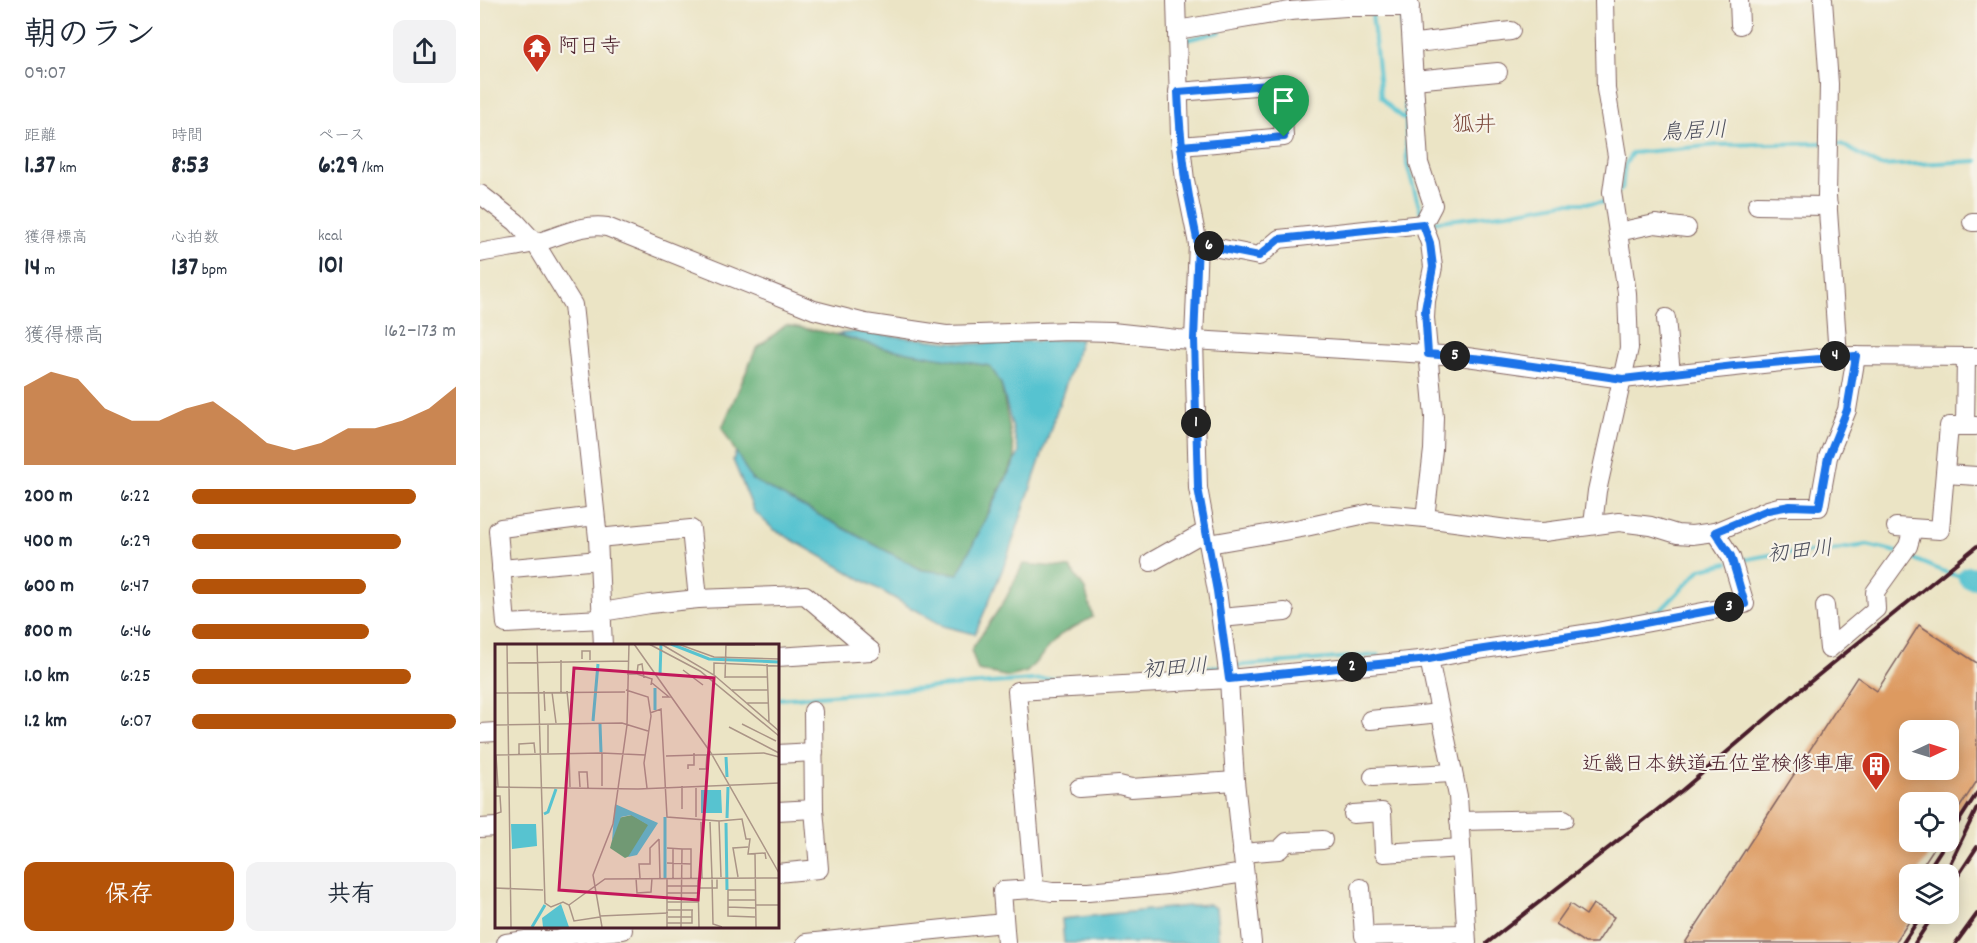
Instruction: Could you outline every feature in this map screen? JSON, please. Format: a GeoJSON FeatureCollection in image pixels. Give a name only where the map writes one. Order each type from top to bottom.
{"type":"FeatureCollection","features":[{"type":"Feature","properties":{"kind":"street"},"geometry":{"type":"LineString","coordinates":[[1176,0],[1181,146],[1185,180],[1198,244],[1194,339],[1198,488],[1228,671],[1235,781],[1252,943]]}},
{"type":"Feature","properties":{"kind":"street"},"geometry":{"type":"LineString","coordinates":[[1593,525],[1597,491],[1612,417],[1629,348],[1627,293],[1612,199],[1617,156],[1606,89],[1604,0]]}},
{"type":"Feature","properties":{"kind":"street"},"geometry":{"type":"LineString","coordinates":[[1738,0],[1740,25]]}},
{"type":"Feature","properties":{"kind":"street"},"geometry":{"type":"LineString","coordinates":[[1151,562],[1207,538],[1301,528],[1371,513],[1544,532],[1619,522],[1635,523],[1692,535],[1715,532],[1768,510],[1790,506],[1819,507],[1828,457],[1847,410],[1847,356],[1828,206],[1828,75],[1823,0]]}},
{"type":"Feature","properties":{"kind":"street"},"geometry":{"type":"LineString","coordinates":[[1177,34],[1290,11],[1405,5],[1412,43],[1419,163],[1433,205],[1423,224],[1430,243],[1433,267],[1425,310],[1434,417],[1433,450],[1425,518]]}},
{"type":"Feature","properties":{"kind":"street"},"geometry":{"type":"LineString","coordinates":[[1412,43],[1437,42],[1485,33],[1511,32]]}},
{"type":"Feature","properties":{"kind":"street"},"geometry":{"type":"LineString","coordinates":[[1414,81],[1498,72]]}},
{"type":"Feature","properties":{"kind":"street"},"geometry":{"type":"LineString","coordinates":[[1178,92],[1281,84],[1284,127],[1284,137],[1181,146]]}},
{"type":"Feature","properties":{"kind":"street"},"geometry":{"type":"LineString","coordinates":[[480,194],[516,222],[535,243],[573,305],[598,538],[603,644]]}},
{"type":"Feature","properties":{"kind":"street"},"geometry":{"type":"LineString","coordinates":[[1757,205],[1828,206]]}},
{"type":"Feature","properties":{"kind":"street"},"geometry":{"type":"LineString","coordinates":[[1198,244],[1259,256],[1279,239],[1423,224]]}},
{"type":"Feature","properties":{"kind":"street"},"geometry":{"type":"LineString","coordinates":[[1618,232],[1655,224],[1687,228]]}},
{"type":"Feature","properties":{"kind":"street"},"geometry":{"type":"LineString","coordinates":[[480,253],[535,243],[583,227],[597,225],[814,310],[889,327],[946,335],[1091,331],[1476,358],[1623,379],[1847,356],[1971,357],[1971,426],[1949,426],[1940,530],[1906,534],[1897,562],[1875,592],[1876,609],[1829,649],[1825,606]]}},
{"type":"Feature","properties":{"kind":"street"},"geometry":{"type":"LineString","coordinates":[[1666,318],[1671,374]]}},
{"type":"Feature","properties":{"kind":"street"},"geometry":{"type":"LineString","coordinates":[[1945,474],[1977,476]]}},
{"type":"Feature","properties":{"kind":"street"},"geometry":{"type":"LineString","coordinates":[[595,516],[498,530],[506,624],[602,616],[650,604],[698,599],[805,595],[870,651],[778,657]]}},
{"type":"Feature","properties":{"kind":"street"},"geometry":{"type":"LineString","coordinates":[[598,538],[691,529],[698,599]]}},
{"type":"Feature","properties":{"kind":"street"},"geometry":{"type":"LineString","coordinates":[[1034,889],[1017,692],[1228,671],[1429,659],[1597,632],[1745,604],[1733,561],[1715,532]]}},
{"type":"Feature","properties":{"kind":"street"},"geometry":{"type":"LineString","coordinates":[[501,569],[599,560]]}},
{"type":"Feature","properties":{"kind":"street"},"geometry":{"type":"LineString","coordinates":[[1221,618],[1285,612]]}},
{"type":"Feature","properties":{"kind":"street"},"geometry":{"type":"LineString","coordinates":[[1361,888],[1364,936],[1466,938],[1458,796],[1429,659]]}},
{"type":"Feature","properties":{"kind":"street"},"geometry":{"type":"LineString","coordinates":[[778,873],[819,869],[814,809],[813,711]]}},
{"type":"Feature","properties":{"kind":"street"},"geometry":{"type":"LineString","coordinates":[[1370,720],[1440,713]]}},
{"type":"Feature","properties":{"kind":"street"},"geometry":{"type":"LineString","coordinates":[[480,733],[495,732]]}},
{"type":"Feature","properties":{"kind":"street"},"geometry":{"type":"LineString","coordinates":[[778,754],[814,752]]}},
{"type":"Feature","properties":{"kind":"street"},"geometry":{"type":"LineString","coordinates":[[1373,777],[1453,773]]}},
{"type":"Feature","properties":{"kind":"street"},"geometry":{"type":"LineString","coordinates":[[1079,788],[1119,785],[1131,788],[1235,781]]}},
{"type":"Feature","properties":{"kind":"street"},"geometry":{"type":"LineString","coordinates":[[778,811],[814,809]]}},
{"type":"Feature","properties":{"kind":"street"},"geometry":{"type":"LineString","coordinates":[[1353,814],[1382,812],[1384,853],[1461,848]]}},
{"type":"Feature","properties":{"kind":"street"},"geometry":{"type":"LineString","coordinates":[[1459,821],[1564,819]]}},
{"type":"Feature","properties":{"kind":"street"},"geometry":{"type":"LineString","coordinates":[[480,828],[495,827]]}},
{"type":"Feature","properties":{"kind":"street"},"geometry":{"type":"LineString","coordinates":[[1242,853],[1279,850],[1287,842],[1323,840]]}},
{"type":"Feature","properties":{"kind":"street"},"geometry":{"type":"LineString","coordinates":[[1006,943],[1002,891],[1034,889],[1052,892],[1088,892],[1167,885],[1244,873]]}},
{"type":"Feature","properties":{"kind":"street"},"geometry":{"type":"LineString","coordinates":[[806,943],[893,939],[1004,923]]}},
{"type":"Feature","properties":{"kind":"street"},"geometry":{"type":"LineString","coordinates":[[506,943],[525,933],[564,936],[623,933]]}},
{"type":"Feature","properties":{"kind":"green space"},"geometry":{"type":"Polygon","coordinates":[[[786,325],[830,333],[884,348],[990,366],[1001,383],[1015,458],[958,574],[922,570],[751,479],[722,428],[756,349],[786,325]]]}},
{"type":"Feature","properties":{"kind":"green space"},"geometry":{"type":"Polygon","coordinates":[[[1023,564],[1070,568],[1085,589],[1093,617],[1060,635],[1027,672],[1009,677],[978,670],[971,650],[1005,600],[1023,564]]]}},
{"type":"Feature","properties":{"kind":"water"},"geometry":{"type":"Polygon","coordinates":[[[856,332],[969,344],[1081,339],[1006,561],[975,634],[943,626],[773,529],[754,511],[733,460],[736,452],[751,479],[922,570],[958,574],[1019,453],[1001,383],[990,366],[884,348],[836,334],[856,332]]]}},
{"type":"Feature","properties":{"kind":"water"},"geometry":{"type":"Polygon","coordinates":[[[1208,904],[1216,908],[1219,943],[1064,943],[1062,919],[1208,904]]]}},
{"type":"Feature","properties":{"kind":"building","name":"近畿日本鉄道五位堂検修車庫"},"geometry":{"type":"Polygon","coordinates":[[[1919,625],[1977,663],[1977,781],[1959,808],[1959,792],[1899,792],[1899,852],[1931,852],[1924,864],[1899,864],[1899,924],[1907,924],[1895,943],[1685,943],[1857,677],[1877,691],[1919,625]]]}},
{"type":"Feature","properties":{"kind":"building"},"geometry":{"type":"Polygon","coordinates":[[[1570,904],[1586,915],[1593,904],[1614,917],[1597,943],[1585,943],[1556,924],[1570,904]]]}},
{"type":"Feature","properties":{"kind":"waterway"},"geometry":{"type":"LineString","coordinates":[[1372,13],[1381,97],[1406,120],[1407,165],[1421,213]]}},
{"type":"Feature","properties":{"kind":"waterway","name":"鳥居川"},"geometry":{"type":"LineString","coordinates":[[1401,13],[1406,120]]}},
{"type":"Feature","properties":{"kind":"waterway"},"geometry":{"type":"LineString","coordinates":[[1184,39],[1220,32]]}},
{"type":"Feature","properties":{"kind":"waterway","name":"鳥居川"},"geometry":{"type":"LineString","coordinates":[[1618,192],[1622,189],[1625,165],[1632,153],[1718,145],[1824,143]]}},
{"type":"Feature","properties":{"kind":"waterway","name":"鳥居川"},"geometry":{"type":"LineString","coordinates":[[1834,144],[1841,144],[1880,166],[1977,161]]}},
{"type":"Feature","properties":{"kind":"waterway","name":"鳥居川"},"geometry":{"type":"LineString","coordinates":[[1431,222],[1508,213],[1563,203],[1602,203],[1607,200]]}},
{"type":"Feature","properties":{"kind":"waterway","name":"初田川"},"geometry":{"type":"LineString","coordinates":[[1738,561],[1770,555],[1867,545],[1897,552]]}},
{"type":"Feature","properties":{"kind":"waterway","name":"初田川"},"geometry":{"type":"LineString","coordinates":[[1906,556],[1950,574],[1969,577]]}},
{"type":"Feature","properties":{"kind":"waterway","name":"初田川"},"geometry":{"type":"LineString","coordinates":[[1637,616],[1661,610],[1701,569],[1728,563]]}},
{"type":"Feature","properties":{"kind":"waterway","name":"初田川"},"geometry":{"type":"LineString","coordinates":[[1969,577],[1977,578]]}},
{"type":"Feature","properties":{"kind":"waterway","name":"初田川"},"geometry":{"type":"LineString","coordinates":[[1233,666],[1378,655]]}},
{"type":"Feature","properties":{"kind":"waterway","name":"初田川"},"geometry":{"type":"LineString","coordinates":[[778,699],[1222,666]]}},
{"type":"Feature","properties":{"kind":"railway"},"geometry":{"type":"LineString","coordinates":[[1487,943],[1680,792],[1794,695],[1977,546]]}},
{"type":"Feature","properties":{"kind":"railway"},"geometry":{"type":"LineString","coordinates":[[1959,821],[1977,793]]}},
{"type":"Feature","properties":{"kind":"railway"},"geometry":{"type":"LineString","coordinates":[[1950,864],[1977,808]]}},
{"type":"Feature","properties":{"kind":"railway"},"geometry":{"type":"LineString","coordinates":[[1959,874],[1977,847]]}},
{"type":"Feature","properties":{"kind":"railway"},"geometry":{"type":"LineString","coordinates":[[1932,864],[1940,852]]}},
{"type":"Feature","properties":{"kind":"railway"},"geometry":{"type":"LineString","coordinates":[[1956,943],[1977,914]]}},
{"type":"Feature","properties":{"kind":"railway"},"geometry":{"type":"LineString","coordinates":[[1903,943],[1915,924]]}},
{"type":"Feature","properties":{"kind":"railway"},"geometry":{"type":"LineString","coordinates":[[1915,943],[1927,924]]}},
{"type":"Feature","properties":{"kind":"place","name":"阿日寺"},"geometry":{"type":"Point","coordinates":[537,74]}},
{"type":"Feature","properties":{"kind":"place","name":"近畿日本鉄道五位堂検修車庫"},"geometry":{"type":"Point","coordinates":[1876,792]}},
{"type":"Feature","properties":{"kind":"district","name":"狐井"},"geometry":{"type":"Point","coordinates":[1474,126]}},
{"type":"Feature","properties":{"kind":"route"},"geometry":{"type":"LineString","coordinates":[[1284,137],[1181,146],[1185,180],[1198,244],[1194,311],[1198,488],[1217,591],[1229,679],[1429,659],[1597,632],[1745,604],[1731,556],[1715,532],[1779,507],[1819,507],[1828,457],[1851,394],[1856,356],[1734,366],[1623,379],[1484,359],[1428,354],[1425,310],[1433,267],[1430,243],[1423,224],[1279,239],[1259,256],[1198,244],[1193,221],[1185,180],[1180,136],[1178,92],[1281,84],[1284,137]]}}]}
